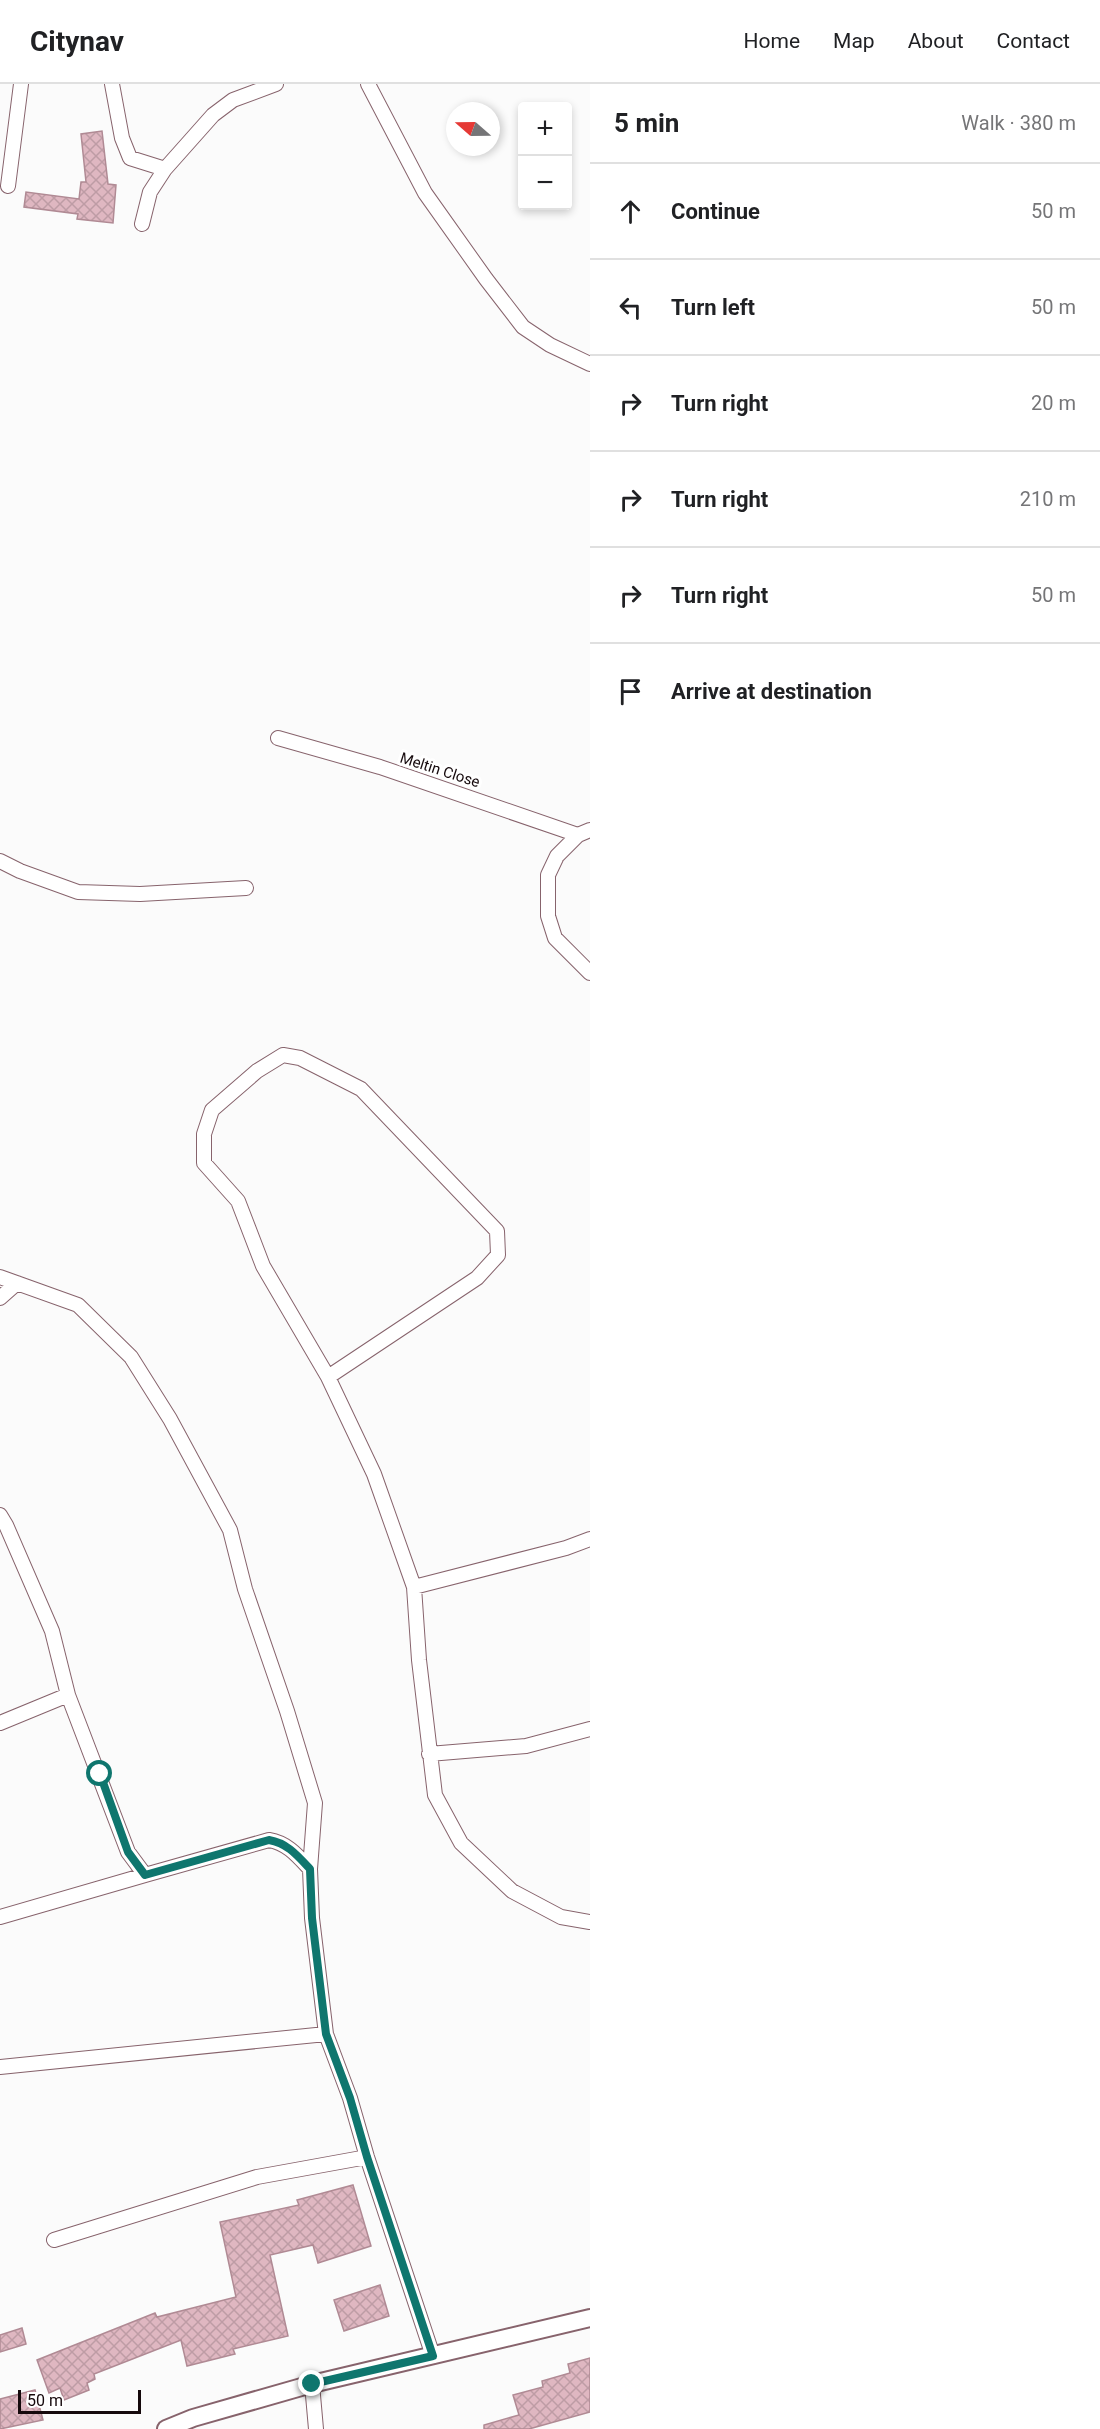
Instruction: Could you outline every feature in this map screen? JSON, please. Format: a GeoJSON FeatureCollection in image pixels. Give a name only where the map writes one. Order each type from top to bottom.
{"type":"FeatureCollection","features":[{"type":"Feature","properties":{"kind":"street"},"geometry":{"type":"LineString","coordinates":[[8,186],[21,84]]}},
{"type":"Feature","properties":{"kind":"street"},"geometry":{"type":"LineString","coordinates":[[112,84],[122,138],[130,158],[165,169]]}},
{"type":"Feature","properties":{"kind":"street"},"geometry":{"type":"LineString","coordinates":[[142,224],[150,192],[165,169],[213,115],[233,100],[276,84]]}},
{"type":"Feature","properties":{"kind":"street"},"geometry":{"type":"LineString","coordinates":[[368,84],[425,193],[523,327],[550,345],[590,364]]}},
{"type":"Feature","properties":{"kind":"street","name":"Meltin Close"},"geometry":{"type":"LineString","coordinates":[[278,738],[380,767],[584,833]]}},
{"type":"Feature","properties":{"kind":"street"},"geometry":{"type":"LineString","coordinates":[[584,833],[557,856],[548,875],[548,916],[555,938],[590,973]]}},
{"type":"Feature","properties":{"kind":"street"},"geometry":{"type":"LineString","coordinates":[[0,861],[20,871],[78,892],[140,894],[246,888]]}},
{"type":"Feature","properties":{"kind":"street"},"geometry":{"type":"LineString","coordinates":[[328,1377],[477,1278],[498,1256],[497,1231],[361,1089],[300,1058],[283,1055],[257,1071],[212,1110],[204,1134],[204,1163],[237,1201],[263,1266],[328,1377],[374,1474],[414,1587],[429,1754],[435,1795],[461,1843],[512,1892],[561,1917],[590,1922]]}},
{"type":"Feature","properties":{"kind":"street"},"geometry":{"type":"LineString","coordinates":[[0,1277],[78,1305],[131,1357],[171,1419],[230,1530],[245,1589],[287,1711],[315,1803],[310,1869],[312,1918],[326,2034],[350,2098],[367,2157],[433,2356]]}},
{"type":"Feature","properties":{"kind":"street"},"geometry":{"type":"LineString","coordinates":[[0,1299],[17,1283]]}},
{"type":"Feature","properties":{"kind":"street"},"geometry":{"type":"LineString","coordinates":[[0,1515],[52,1630],[68,1695],[128,1852],[145,1875]]}},
{"type":"Feature","properties":{"kind":"street"},"geometry":{"type":"LineString","coordinates":[[414,1587],[566,1548],[590,1539]]}},
{"type":"Feature","properties":{"kind":"street"},"geometry":{"type":"LineString","coordinates":[[0,1723],[68,1695]]}},
{"type":"Feature","properties":{"kind":"street"},"geometry":{"type":"LineString","coordinates":[[429,1754],[526,1746],[590,1729]]}},
{"type":"Feature","properties":{"kind":"street"},"geometry":{"type":"LineString","coordinates":[[0,1917],[269,1840],[280,1842],[291,1849],[310,1869]]}},
{"type":"Feature","properties":{"kind":"street"},"geometry":{"type":"LineString","coordinates":[[0,2067],[326,2034]]}},
{"type":"Feature","properties":{"kind":"street"},"geometry":{"type":"LineString","coordinates":[[54,2240],[257,2177],[367,2157]]}},
{"type":"Feature","properties":{"kind":"street"},"geometry":{"type":"LineString","coordinates":[[166,2429],[193,2418],[312,2384],[590,2318]]}},
{"type":"Feature","properties":{"kind":"street"},"geometry":{"type":"LineString","coordinates":[[312,2384],[316,2429]]}},
{"type":"Feature","properties":{"kind":"building"},"geometry":{"type":"Polygon","coordinates":[[[102,131],[108,184],[116,185],[113,223],[77,219],[78,214],[24,207],[26,192],[79,199],[81,182],[86,182],[81,134],[102,131]]]}},
{"type":"Feature","properties":{"kind":"building"},"geometry":{"type":"Polygon","coordinates":[[[353,2185],[371,2246],[318,2263],[313,2245],[270,2255],[288,2336],[233,2349],[235,2354],[187,2366],[181,2340],[94,2374],[95,2379],[87,2383],[89,2390],[64,2400],[60,2388],[49,2393],[37,2360],[155,2313],[157,2317],[236,2297],[220,2222],[299,2205],[297,2200],[353,2185]]]}},
{"type":"Feature","properties":{"kind":"building"},"geometry":{"type":"Polygon","coordinates":[[[380,2285],[389,2316],[344,2331],[334,2300],[380,2285]]]}},
{"type":"Feature","properties":{"kind":"building"},"geometry":{"type":"Polygon","coordinates":[[[22,2328],[26,2344],[0,2352],[0,2335],[22,2328]]]}},
{"type":"Feature","properties":{"kind":"building"},"geometry":{"type":"Polygon","coordinates":[[[590,2358],[590,2412],[529,2429],[484,2429],[484,2425],[519,2415],[513,2395],[543,2387],[542,2381],[570,2373],[568,2364],[590,2358]]]}},
{"type":"Feature","properties":{"kind":"building"},"geometry":{"type":"Polygon","coordinates":[[[35,2390],[43,2420],[0,2429],[0,2399],[35,2390]]]}},
{"type":"Feature","properties":{"kind":"route"},"geometry":{"type":"LineString","coordinates":[[100,1774],[128,1852],[145,1875],[269,1840],[280,1842],[291,1849],[310,1869],[318,1981],[326,2034],[350,2098],[367,2157],[433,2356],[312,2384]]}}]}
